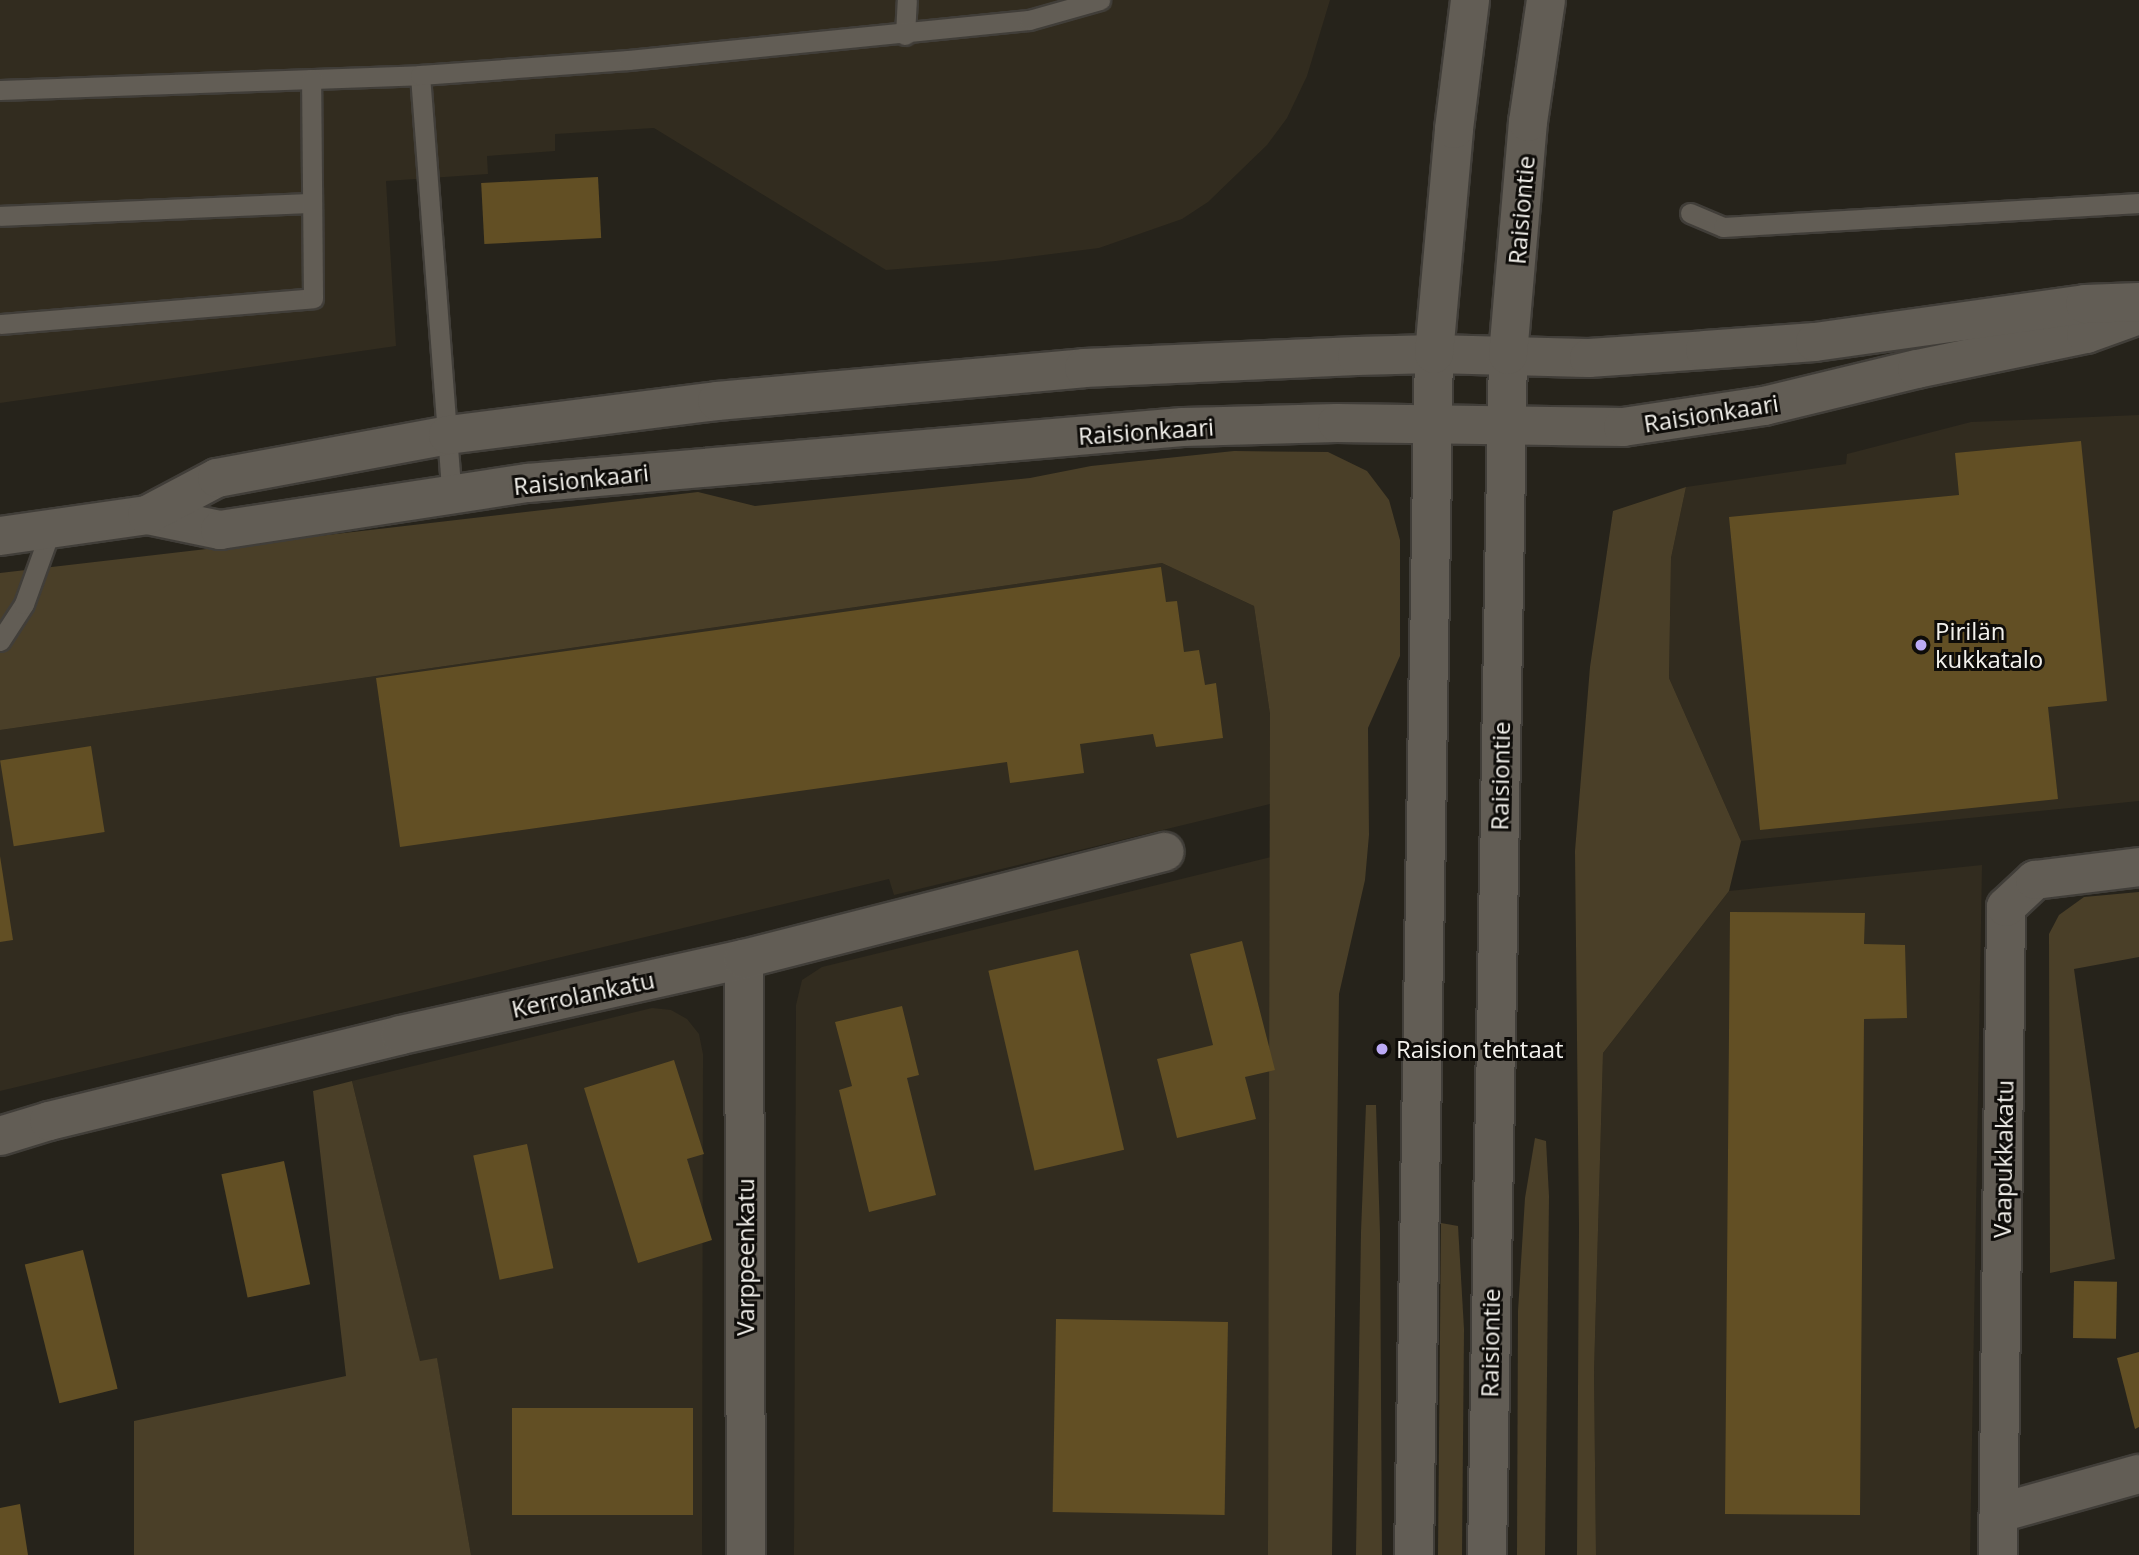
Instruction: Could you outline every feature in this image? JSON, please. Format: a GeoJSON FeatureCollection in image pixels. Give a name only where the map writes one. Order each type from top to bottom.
{"type":"FeatureCollection","features":[{"type":"Feature","properties":{"kind":"main road"},"geometry":{"type":"LineString","coordinates":[[1414,1555],[1434,354],[1454,128],[1470,0]]}},
{"type":"Feature","properties":{"kind":"main road","name":"Raisiontie"},"geometry":{"type":"LineString","coordinates":[[1487,1555],[1508,355],[1528,122],[1546,0]]}},
{"type":"Feature","properties":{"kind":"main road","name":"Raisionkaari"},"geometry":{"type":"LineString","coordinates":[[0,536],[147,515],[217,478],[448,435],[717,401],[1071,369],[1434,354],[1589,358],[1815,342],[2085,304],[2139,302]]}},
{"type":"Feature","properties":{"kind":"main road","name":"Raisionkaari"},"geometry":{"type":"LineString","coordinates":[[147,515],[220,530],[452,497],[528,483],[1183,427],[1278,423],[1623,427],[1764,406],[1931,366],[2086,334],[2139,315]]}},
{"type":"Feature","properties":{"kind":"main road","name":"Kerrolankatu"},"geometry":{"type":"LineString","coordinates":[[0,1136],[62,1117],[401,1035],[744,959],[1165,852]]}},
{"type":"Feature","properties":{"kind":"main road","name":"Vaapukkakatu"},"geometry":{"type":"LineString","coordinates":[[1997,1555],[2006,908],[2035,880],[2139,867]]}},
{"type":"Feature","properties":{"kind":"main road","name":"Varppeenkatu"},"geometry":{"type":"LineString","coordinates":[[744,959],[746,1555]]}},
{"type":"Feature","properties":{"kind":"main road"},"geometry":{"type":"LineString","coordinates":[[1999,1513],[2139,1474]]}},
{"type":"Feature","properties":{"kind":"lane"},"geometry":{"type":"LineString","coordinates":[[905,35],[907,0]]}},
{"type":"Feature","properties":{"kind":"lane"},"geometry":{"type":"LineString","coordinates":[[0,90],[420,75],[628,60],[905,35],[1029,20],[1100,0]]}},
{"type":"Feature","properties":{"kind":"lane"},"geometry":{"type":"LineString","coordinates":[[420,75],[452,497]]}},
{"type":"Feature","properties":{"kind":"lane"},"geometry":{"type":"LineString","coordinates":[[0,324],[313,298],[311,79]]}},
{"type":"Feature","properties":{"kind":"lane"},"geometry":{"type":"LineString","coordinates":[[0,216],[312,203]]}},
{"type":"Feature","properties":{"kind":"lane"},"geometry":{"type":"LineString","coordinates":[[1690,213],[1723,227],[2139,203]]}},
{"type":"Feature","properties":{"kind":"lane"},"geometry":{"type":"LineString","coordinates":[[0,641],[24,604],[51,529]]}},
{"type":"Feature","properties":{"kind":"shaded area"},"geometry":{"type":"Polygon","coordinates":[[[0,0],[1330,0],[1307,76],[1287,118],[1267,145],[1208,202],[1182,219],[1099,248],[996,261],[886,270],[654,128],[555,134],[555,151],[487,156],[488,174],[386,181],[396,346],[0,403],[0,0]]]}},
{"type":"Feature","properties":{"kind":"shaded area","name":"Pirilän kukkatalo"},"geometry":{"type":"Polygon","coordinates":[[[2139,415],[2139,801],[1741,841],[1669,678],[1671,558],[1686,487],[1846,464],[1847,454],[1971,422],[2139,415]]]}},
{"type":"Feature","properties":{"kind":"shaded area"},"geometry":{"type":"Polygon","coordinates":[[[1234,451],[1328,452],[1367,471],[1389,500],[1400,540],[1400,656],[1368,728],[1369,835],[1365,880],[1339,994],[1332,1555],[1268,1555],[1270,714],[1254,606],[1162,563],[0,730],[0,573],[698,492],[755,506],[1030,478],[1091,466],[1234,451]]]}},
{"type":"Feature","properties":{"kind":"shaded area"},"geometry":{"type":"Polygon","coordinates":[[[1686,487],[1671,558],[1669,678],[1741,841],[1729,891],[1603,1053],[1594,1372],[1596,1555],[1577,1555],[1579,1226],[1575,851],[1590,667],[1613,511],[1686,487]]]}},
{"type":"Feature","properties":{"kind":"shaded area"},"geometry":{"type":"Polygon","coordinates":[[[1162,563],[1254,606],[1270,714],[1270,804],[894,895],[889,879],[0,1091],[0,730],[1162,563]]]}},
{"type":"Feature","properties":{"kind":"shaded area"},"geometry":{"type":"Polygon","coordinates":[[[1271,857],[1268,1555],[794,1555],[796,1005],[802,980],[822,967],[1271,857]]]}},
{"type":"Feature","properties":{"kind":"shaded area"},"geometry":{"type":"Polygon","coordinates":[[[1982,865],[1970,1555],[1596,1555],[1594,1372],[1603,1053],[1729,891],[1982,865]]]}},
{"type":"Feature","properties":{"kind":"shaded area"},"geometry":{"type":"Polygon","coordinates":[[[2139,892],[2139,957],[2074,969],[2115,1259],[2050,1273],[2049,934],[2059,915],[2084,897],[2139,892]]]}},
{"type":"Feature","properties":{"kind":"shaded area"},"geometry":{"type":"Polygon","coordinates":[[[652,1008],[671,1010],[687,1019],[699,1034],[703,1054],[702,1555],[471,1555],[437,1359],[420,1362],[352,1081],[652,1008]]]}},
{"type":"Feature","properties":{"kind":"shaded area"},"geometry":{"type":"Polygon","coordinates":[[[352,1081],[420,1361],[437,1358],[471,1555],[134,1555],[134,1421],[346,1376],[313,1091],[352,1081]]]}},
{"type":"Feature","properties":{"kind":"shaded area"},"geometry":{"type":"Polygon","coordinates":[[[1366,1105],[1376,1105],[1380,1234],[1382,1555],[1356,1555],[1361,1232],[1366,1105]]]}},
{"type":"Feature","properties":{"kind":"shaded area"},"geometry":{"type":"Polygon","coordinates":[[[1535,1138],[1546,1141],[1549,1196],[1545,1555],[1517,1555],[1518,1311],[1525,1198],[1535,1138]]]}},
{"type":"Feature","properties":{"kind":"shaded area"},"geometry":{"type":"Polygon","coordinates":[[[1441,1223],[1458,1226],[1464,1329],[1462,1555],[1438,1555],[1441,1223]]]}},
{"type":"Feature","properties":{"kind":"building"},"geometry":{"type":"Polygon","coordinates":[[[598,177],[601,238],[484,244],[481,183],[598,177]]]}},
{"type":"Feature","properties":{"kind":"building","name":"Pirilän kukkatalo"},"geometry":{"type":"Polygon","coordinates":[[[2081,441],[2107,701],[2048,707],[2058,799],[1760,830],[1729,517],[1959,495],[1955,453],[2081,441]]]}},
{"type":"Feature","properties":{"kind":"building"},"geometry":{"type":"Polygon","coordinates":[[[1161,567],[1166,602],[1177,601],[1184,652],[1199,650],[1205,685],[1216,683],[1223,738],[1156,747],[1153,734],[1080,744],[1084,773],[1010,783],[1007,762],[400,847],[376,678],[1161,567]]]}},
{"type":"Feature","properties":{"kind":"building"},"geometry":{"type":"Polygon","coordinates":[[[91,746],[105,832],[14,846],[0,760],[91,746]]]}},
{"type":"Feature","properties":{"kind":"building"},"geometry":{"type":"Polygon","coordinates":[[[0,856],[13,940],[0,942],[0,856]]]}},
{"type":"Feature","properties":{"kind":"building"},"geometry":{"type":"Polygon","coordinates":[[[1730,912],[1865,913],[1864,944],[1905,945],[1907,1018],[1864,1019],[1860,1515],[1725,1514],[1730,912]]]}},
{"type":"Feature","properties":{"kind":"building"},"geometry":{"type":"Polygon","coordinates":[[[1242,941],[1275,1070],[1245,1077],[1256,1119],[1177,1138],[1157,1059],[1213,1045],[1190,954],[1242,941]]]}},
{"type":"Feature","properties":{"kind":"building"},"geometry":{"type":"Polygon","coordinates":[[[1078,950],[1124,1150],[1034,1170],[988,971],[1078,950]]]}},
{"type":"Feature","properties":{"kind":"building"},"geometry":{"type":"Polygon","coordinates":[[[902,1006],[919,1075],[907,1078],[936,1195],[869,1212],[839,1090],[852,1086],[835,1022],[902,1006]]]}},
{"type":"Feature","properties":{"kind":"building"},"geometry":{"type":"Polygon","coordinates":[[[674,1060],[704,1154],[687,1159],[712,1240],[638,1263],[584,1088],[674,1060]]]}},
{"type":"Feature","properties":{"kind":"building"},"geometry":{"type":"Polygon","coordinates":[[[527,1144],[553,1268],[500,1280],[473,1155],[527,1144]]]}},
{"type":"Feature","properties":{"kind":"building"},"geometry":{"type":"Polygon","coordinates":[[[284,1161],[310,1284],[248,1298],[221,1174],[284,1161]]]}},
{"type":"Feature","properties":{"kind":"building"},"geometry":{"type":"Polygon","coordinates":[[[83,1250],[118,1389],[59,1403],[25,1265],[83,1250]]]}},
{"type":"Feature","properties":{"kind":"building"},"geometry":{"type":"Polygon","coordinates":[[[2074,1281],[2117,1282],[2116,1339],[2073,1338],[2074,1281]]]}},
{"type":"Feature","properties":{"kind":"building"},"geometry":{"type":"Polygon","coordinates":[[[1056,1319],[1228,1322],[1225,1515],[1053,1512],[1056,1319]]]}},
{"type":"Feature","properties":{"kind":"building"},"geometry":{"type":"Polygon","coordinates":[[[2139,1352],[2139,1427],[2135,1429],[2117,1358],[2139,1352]]]}},
{"type":"Feature","properties":{"kind":"building"},"geometry":{"type":"Polygon","coordinates":[[[512,1408],[693,1408],[693,1515],[512,1515],[512,1408]]]}},
{"type":"Feature","properties":{"kind":"building"},"geometry":{"type":"Polygon","coordinates":[[[20,1504],[28,1555],[0,1555],[0,1508],[20,1504]]]}},
{"type":"Feature","properties":{"kind":"place","name":"Pirilän kukkatalo"},"geometry":{"type":"Point","coordinates":[1921,645]}},
{"type":"Feature","properties":{"kind":"place","name":"Raision tehtaat"},"geometry":{"type":"Point","coordinates":[1382,1049]}}]}
